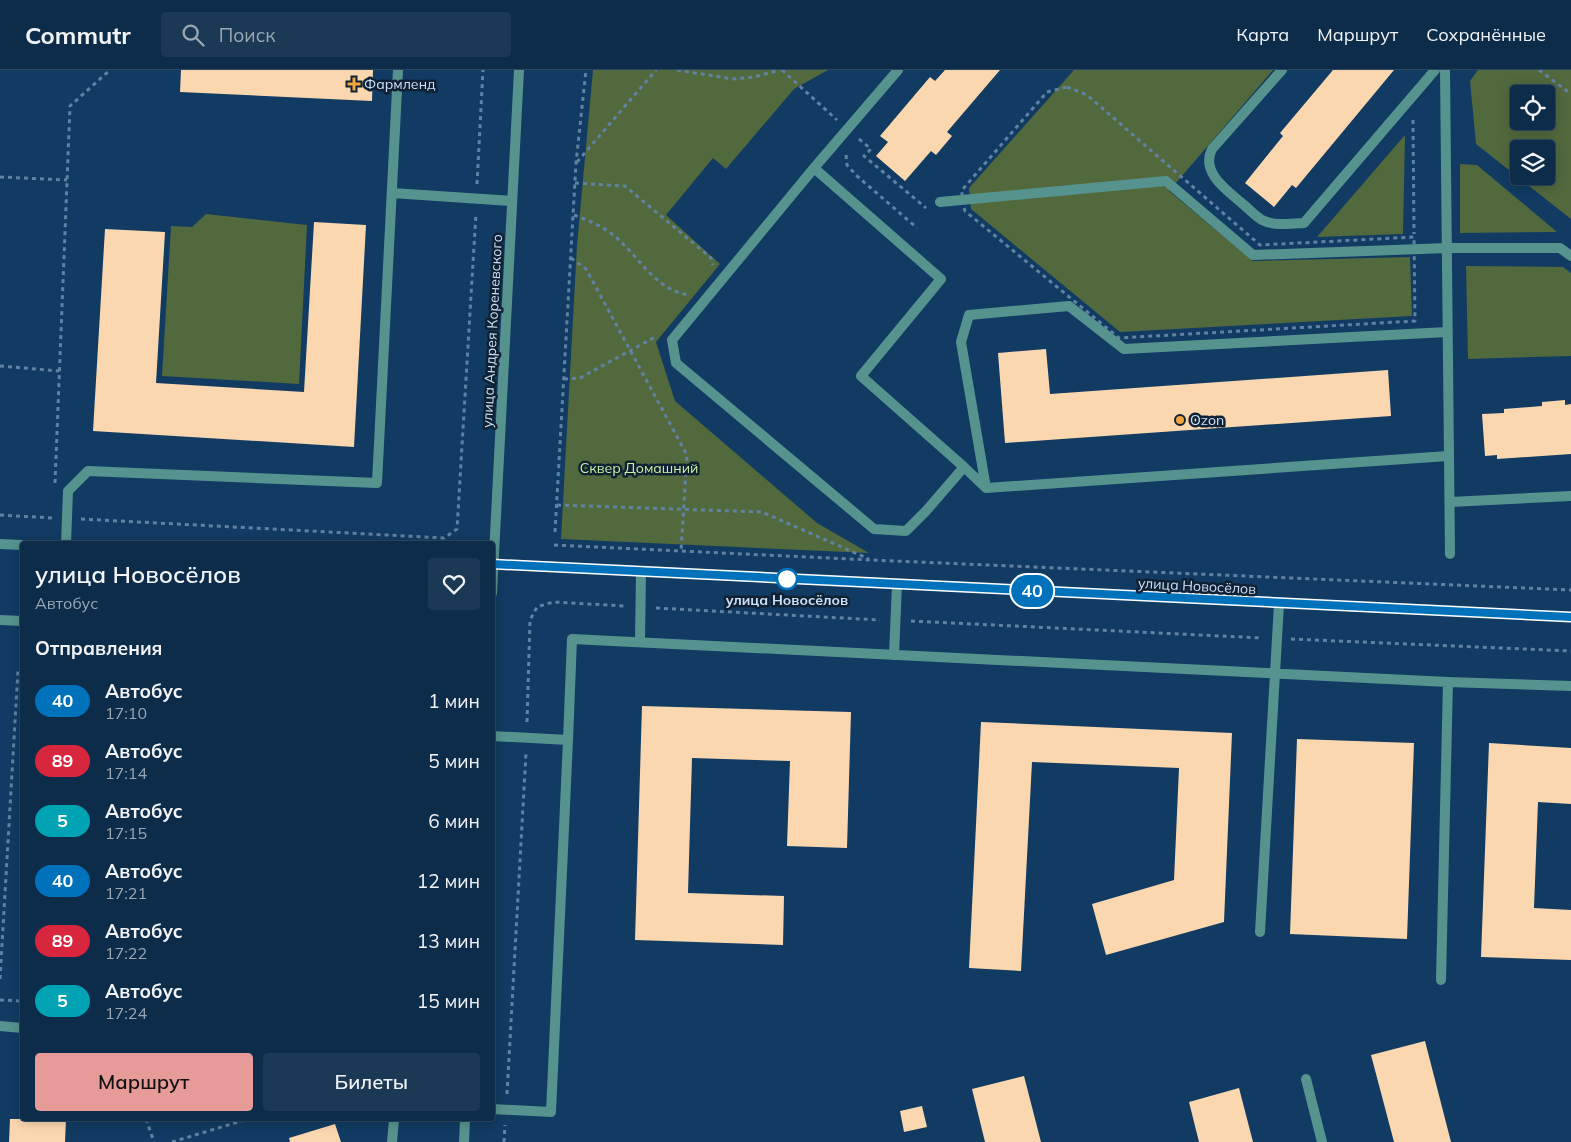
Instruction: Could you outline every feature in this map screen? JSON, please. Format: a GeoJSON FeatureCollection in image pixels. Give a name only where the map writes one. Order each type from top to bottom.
{"type":"FeatureCollection","features":[{"type":"Feature","properties":{"kind":"street"},"geometry":{"type":"LineString","coordinates":[[66,541],[68,491],[88,471],[376,483],[398,70]]}},
{"type":"Feature","properties":{"kind":"street","name":"улица Андрея Кореневского"},"geometry":{"type":"LineString","coordinates":[[494,541],[519,70]]}},
{"type":"Feature","properties":{"kind":"street"},"geometry":{"type":"LineString","coordinates":[[898,70],[814,168],[672,340],[676,363],[874,529],[906,531],[926,512],[964,467]]}},
{"type":"Feature","properties":{"kind":"street"},"geometry":{"type":"LineString","coordinates":[[1282,70],[1208,157],[1211,172],[1220,185],[1262,220],[1278,224],[1304,223],[1436,70]]}},
{"type":"Feature","properties":{"kind":"street"},"geometry":{"type":"LineString","coordinates":[[1445,70],[1450,554]]}},
{"type":"Feature","properties":{"kind":"street"},"geometry":{"type":"LineString","coordinates":[[814,168],[941,279],[861,376],[986,488],[1448,456]]}},
{"type":"Feature","properties":{"kind":"street"},"geometry":{"type":"LineString","coordinates":[[940,202],[1166,181],[1253,256],[1448,248],[1560,248],[1571,256]]}},
{"type":"Feature","properties":{"kind":"street"},"geometry":{"type":"LineString","coordinates":[[392,193],[512,201]]}},
{"type":"Feature","properties":{"kind":"street"},"geometry":{"type":"LineString","coordinates":[[986,488],[961,342],[969,314],[1069,306],[1124,349],[1447,332]]}},
{"type":"Feature","properties":{"kind":"street"},"geometry":{"type":"LineString","coordinates":[[1450,502],[1571,496]]}},
{"type":"Feature","properties":{"kind":"street"},"geometry":{"type":"LineString","coordinates":[[0,544],[20,545]]}},
{"type":"Feature","properties":{"kind":"street","name":"улица Новосёлов"},"geometry":{"type":"LineString","coordinates":[[495,564],[1571,617]]}},
{"type":"Feature","properties":{"kind":"street"},"geometry":{"type":"LineString","coordinates":[[640,642],[641,571]]}},
{"type":"Feature","properties":{"kind":"street"},"geometry":{"type":"LineString","coordinates":[[894,655],[897,584]]}},
{"type":"Feature","properties":{"kind":"street"},"geometry":{"type":"LineString","coordinates":[[1260,932],[1279,604]]}},
{"type":"Feature","properties":{"kind":"street"},"geometry":{"type":"LineString","coordinates":[[0,620],[20,621]]}},
{"type":"Feature","properties":{"kind":"street"},"geometry":{"type":"LineString","coordinates":[[495,1109],[551,1112],[572,639],[1448,682],[1571,686]]}},
{"type":"Feature","properties":{"kind":"street"},"geometry":{"type":"LineString","coordinates":[[1441,980],[1448,682]]}},
{"type":"Feature","properties":{"kind":"street"},"geometry":{"type":"LineString","coordinates":[[495,736],[568,740]]}},
{"type":"Feature","properties":{"kind":"street"},"geometry":{"type":"LineString","coordinates":[[0,1026],[20,1028]]}},
{"type":"Feature","properties":{"kind":"street"},"geometry":{"type":"LineString","coordinates":[[1306,1079],[1322,1142]]}},
{"type":"Feature","properties":{"kind":"street"},"geometry":{"type":"LineString","coordinates":[[392,1142],[394,1121]]}},
{"type":"Feature","properties":{"kind":"street"},"geometry":{"type":"LineString","coordinates":[[464,1142],[465,1121]]}},
{"type":"Feature","properties":{"kind":"path"},"geometry":{"type":"LineString","coordinates":[[54,489],[70,106],[110,70]]}},
{"type":"Feature","properties":{"kind":"path"},"geometry":{"type":"LineString","coordinates":[[0,514],[444,538],[457,529],[483,70]]}},
{"type":"Feature","properties":{"kind":"path"},"geometry":{"type":"LineString","coordinates":[[555,532],[576,163],[586,70]]}},
{"type":"Feature","properties":{"kind":"path"},"geometry":{"type":"LineString","coordinates":[[576,163],[656,70]]}},
{"type":"Feature","properties":{"kind":"path"},"geometry":{"type":"LineString","coordinates":[[677,70],[734,80],[781,70],[848,129]]}},
{"type":"Feature","properties":{"kind":"path"},"geometry":{"type":"LineString","coordinates":[[1539,70],[1571,94]]}},
{"type":"Feature","properties":{"kind":"path"},"geometry":{"type":"LineString","coordinates":[[1413,119],[1415,321],[1119,338],[965,211],[962,201],[962,190],[1047,92],[1067,87],[1087,95],[1260,245],[1414,237]]}},
{"type":"Feature","properties":{"kind":"path"},"geometry":{"type":"LineString","coordinates":[[852,142],[856,136],[871,148],[864,156],[931,213]]}},
{"type":"Feature","properties":{"kind":"path"},"geometry":{"type":"LineString","coordinates":[[849,148],[846,154],[847,165],[917,228]]}},
{"type":"Feature","properties":{"kind":"path"},"geometry":{"type":"LineString","coordinates":[[0,177],[67,180]]}},
{"type":"Feature","properties":{"kind":"path"},"geometry":{"type":"LineString","coordinates":[[575,183],[625,186],[711,258],[713,270]]}},
{"type":"Feature","properties":{"kind":"path"},"geometry":{"type":"LineString","coordinates":[[573,215],[597,224],[613,234],[664,286],[678,294],[692,296],[687,302]]}},
{"type":"Feature","properties":{"kind":"path"},"geometry":{"type":"LineString","coordinates":[[571,258],[586,269],[687,455],[681,551]]}},
{"type":"Feature","properties":{"kind":"path"},"geometry":{"type":"LineString","coordinates":[[564,379],[580,378],[659,335]]}},
{"type":"Feature","properties":{"kind":"path"},"geometry":{"type":"LineString","coordinates":[[0,366],[59,371]]}},
{"type":"Feature","properties":{"kind":"path"},"geometry":{"type":"LineString","coordinates":[[557,505],[762,512],[871,560]]}},
{"type":"Feature","properties":{"kind":"path"},"geometry":{"type":"LineString","coordinates":[[53,518],[54,509]]}},
{"type":"Feature","properties":{"kind":"path"},"geometry":{"type":"LineString","coordinates":[[554,545],[1571,590]]}},
{"type":"Feature","properties":{"kind":"path"},"geometry":{"type":"LineString","coordinates":[[504,1142],[527,738],[530,620],[536,607],[553,602],[895,620],[1571,651]]}},
{"type":"Feature","properties":{"kind":"path"},"geometry":{"type":"LineString","coordinates":[[0,979],[18,670],[20,670]]}},
{"type":"Feature","properties":{"kind":"path"},"geometry":{"type":"LineString","coordinates":[[0,1000],[20,1001]]}},
{"type":"Feature","properties":{"kind":"path"},"geometry":{"type":"LineString","coordinates":[[147,1121],[154,1142]]}},
{"type":"Feature","properties":{"kind":"path"},"geometry":{"type":"LineString","coordinates":[[172,1142],[241,1121]]}},
{"type":"Feature","properties":{"kind":"green space","name":"Сквер Домашний"},"geometry":{"type":"Polygon","coordinates":[[[593,70],[828,70],[794,89],[726,169],[713,158],[666,215],[720,264],[656,342],[675,401],[817,523],[869,553],[561,539],[577,245],[593,70]]]}},
{"type":"Feature","properties":{"kind":"green space"},"geometry":{"type":"Polygon","coordinates":[[[1074,70],[1273,70],[1169,191],[1253,261],[1410,257],[1412,316],[1120,332],[971,209],[969,188],[1074,70]]]}},
{"type":"Feature","properties":{"kind":"green space"},"geometry":{"type":"Polygon","coordinates":[[[1478,70],[1571,70],[1571,219],[1528,185],[1555,185],[1555,140],[1510,140],[1510,171],[1476,144],[1470,81],[1478,70]]]}},
{"type":"Feature","properties":{"kind":"green space"},"geometry":{"type":"Polygon","coordinates":[[[1405,135],[1403,234],[1317,237],[1405,135]]]}},
{"type":"Feature","properties":{"kind":"green space"},"geometry":{"type":"Polygon","coordinates":[[[1460,164],[1477,165],[1557,232],[1460,233],[1460,164]]]}},
{"type":"Feature","properties":{"kind":"green space"},"geometry":{"type":"Polygon","coordinates":[[[206,214],[307,225],[299,384],[162,376],[171,226],[192,227],[206,214]]]}},
{"type":"Feature","properties":{"kind":"green space"},"geometry":{"type":"Polygon","coordinates":[[[1466,266],[1563,267],[1571,273],[1571,356],[1468,359],[1466,266]]]}},
{"type":"Feature","properties":{"kind":"building"},"geometry":{"type":"Polygon","coordinates":[[[181,70],[373,70],[372,101],[180,92],[181,70]]]}},
{"type":"Feature","properties":{"kind":"building"},"geometry":{"type":"Polygon","coordinates":[[[945,70],[1000,70],[947,132],[952,136],[936,155],[931,151],[905,181],[876,156],[888,142],[880,136],[930,77],[935,81],[945,70]]]}},
{"type":"Feature","properties":{"kind":"building"},"geometry":{"type":"Polygon","coordinates":[[[1333,70],[1394,70],[1296,188],[1292,185],[1274,207],[1245,183],[1283,136],[1280,133],[1333,70]]]}},
{"type":"Feature","properties":{"kind":"building"},"geometry":{"type":"Polygon","coordinates":[[[314,222],[366,225],[354,447],[93,431],[105,229],[165,232],[156,383],[304,392],[314,222]]]}},
{"type":"Feature","properties":{"kind":"building"},"geometry":{"type":"Polygon","coordinates":[[[1046,349],[1050,394],[1388,370],[1391,416],[1005,443],[998,353],[1046,349]]]}},
{"type":"Feature","properties":{"kind":"building"},"geometry":{"type":"Polygon","coordinates":[[[1565,400],[1565,405],[1571,404],[1571,454],[1497,459],[1497,455],[1485,456],[1482,414],[1504,413],[1504,409],[1542,406],[1542,402],[1565,400]]]}},
{"type":"Feature","properties":{"kind":"building"},"geometry":{"type":"Polygon","coordinates":[[[642,706],[851,712],[847,848],[787,846],[790,761],[692,758],[688,893],[784,896],[783,945],[635,940],[642,706]]]}},
{"type":"Feature","properties":{"kind":"building"},"geometry":{"type":"Polygon","coordinates":[[[981,722],[1232,733],[1224,922],[1106,955],[1092,904],[1174,880],[1179,768],[1032,762],[1021,971],[969,968],[981,722]]]}},
{"type":"Feature","properties":{"kind":"building"},"geometry":{"type":"Polygon","coordinates":[[[1297,739],[1414,743],[1407,939],[1290,934],[1297,739]]]}},
{"type":"Feature","properties":{"kind":"building"},"geometry":{"type":"Polygon","coordinates":[[[1489,743],[1571,748],[1571,804],[1538,802],[1534,908],[1571,910],[1571,960],[1481,957],[1489,743]]]}},
{"type":"Feature","properties":{"kind":"building"},"geometry":{"type":"Polygon","coordinates":[[[1425,1041],[1451,1142],[1394,1142],[1371,1055],[1425,1041]]]}},
{"type":"Feature","properties":{"kind":"building"},"geometry":{"type":"Polygon","coordinates":[[[1024,1076],[1041,1142],[985,1142],[972,1089],[1024,1076]]]}},
{"type":"Feature","properties":{"kind":"building"},"geometry":{"type":"Polygon","coordinates":[[[1239,1088],[1253,1142],[1199,1142],[1189,1102],[1239,1088]]]}},
{"type":"Feature","properties":{"kind":"building"},"geometry":{"type":"Polygon","coordinates":[[[922,1106],[927,1127],[904,1132],[900,1111],[922,1106]]]}},
{"type":"Feature","properties":{"kind":"building"},"geometry":{"type":"Polygon","coordinates":[[[10,1119],[20,1119],[20,1121],[66,1121],[65,1142],[9,1142],[10,1119]]]}},
{"type":"Feature","properties":{"kind":"building"},"geometry":{"type":"Polygon","coordinates":[[[335,1124],[341,1142],[290,1142],[289,1138],[335,1124]]]}},
{"type":"Feature","properties":{"kind":"bus line","name":"40"},"geometry":{"type":"LineString","coordinates":[[495,564],[1571,617]]}},
{"type":"Feature","properties":{"kind":"place","name":"Фармленд"},"geometry":{"type":"Point","coordinates":[354,84]}},
{"type":"Feature","properties":{"kind":"place","name":"Ozon"},"geometry":{"type":"Point","coordinates":[1180,420]}},
{"type":"Feature","properties":{"kind":"place","name":"улица Новосёлов"},"geometry":{"type":"Point","coordinates":[787,579]}}]}
